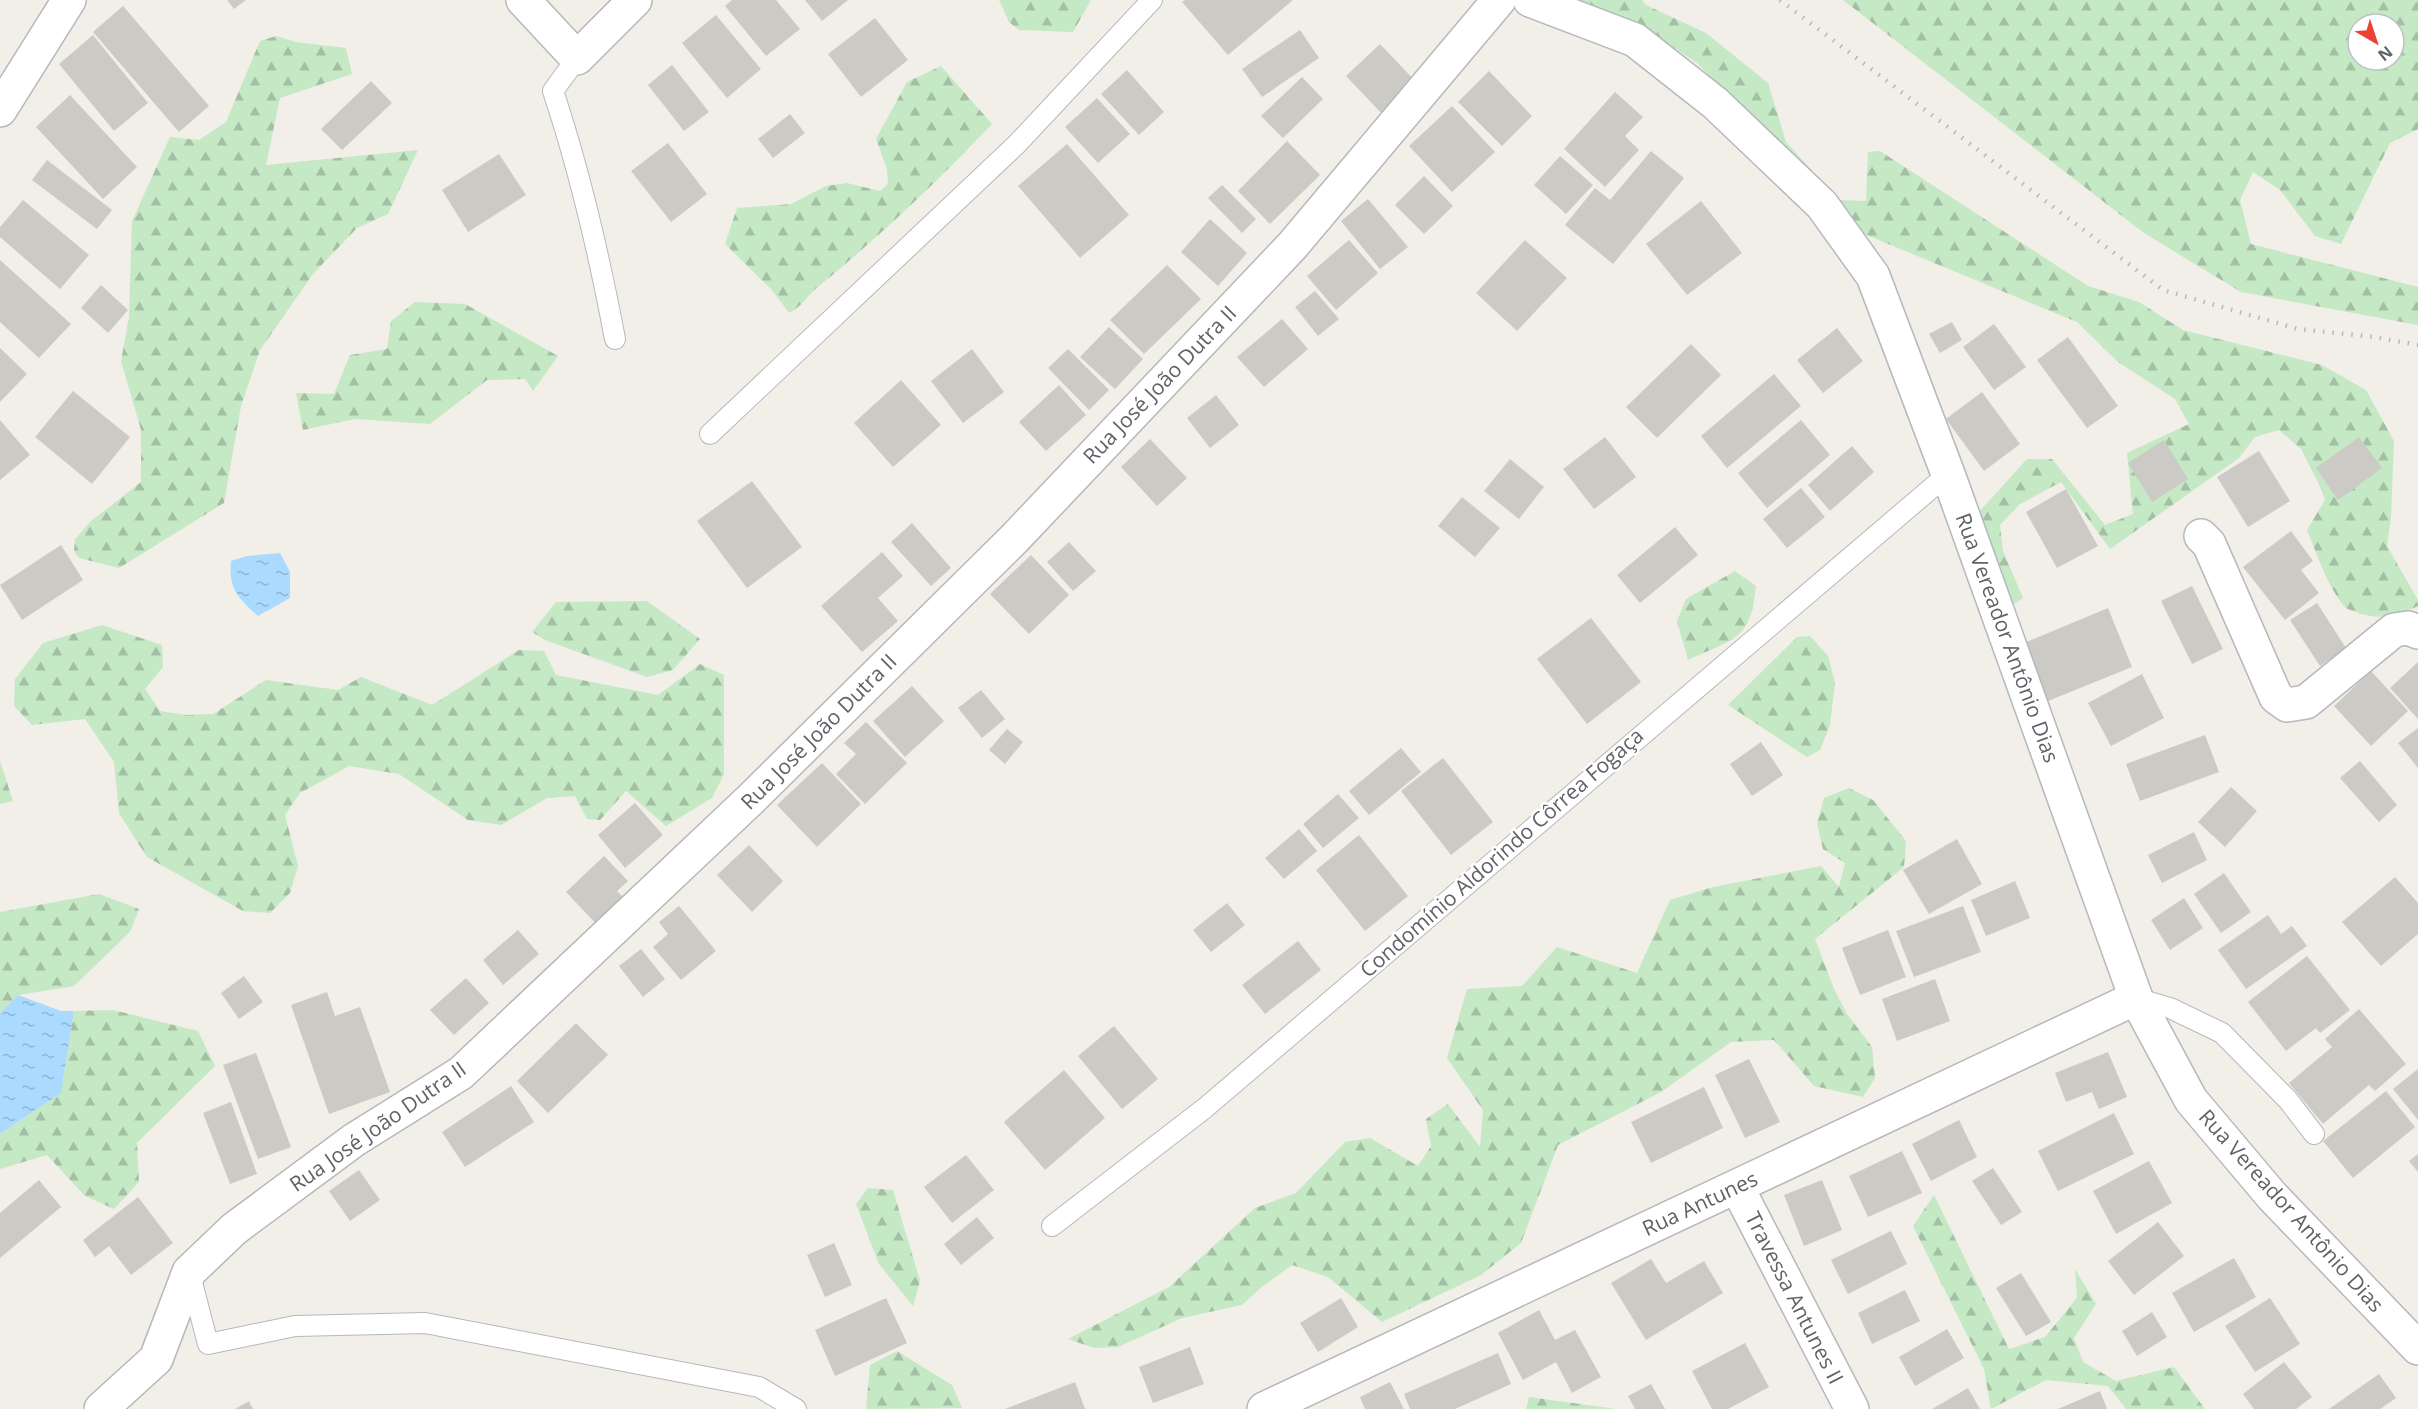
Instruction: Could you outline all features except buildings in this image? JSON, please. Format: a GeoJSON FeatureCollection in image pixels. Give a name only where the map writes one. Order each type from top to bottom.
{"type":"FeatureCollection","features":[{"type":"Feature","properties":{"kind":"street"},"geometry":{"type":"LineString","coordinates":[[0,110],[69,0]]}},
{"type":"Feature","properties":{"kind":"street"},"geometry":{"type":"LineString","coordinates":[[523,0],[577,58],[635,0]]}},
{"type":"Feature","properties":{"kind":"street","name":"Rua José João Dutra II"},"geometry":{"type":"LineString","coordinates":[[100,1409],[156,1359],[189,1272],[234,1229],[354,1140],[461,1073],[751,799],[1014,539],[1292,246],[1499,0]]}},
{"type":"Feature","properties":{"kind":"street","name":"Rua Vereador Antônio Dias"},"geometry":{"type":"LineString","coordinates":[[1530,0],[1635,40],[1715,103],[1822,205],[1873,276],[1948,474],[2136,998],[2191,1100],[2272,1196],[2418,1348]]}},
{"type":"Feature","properties":{"kind":"street"},"geometry":{"type":"LineString","coordinates":[[2201,536],[2209,544],[2276,697],[2287,705],[2306,702],[2394,630],[2408,628],[2418,632]]}},
{"type":"Feature","properties":{"kind":"street","name":"Rua Antunes"},"geometry":{"type":"LineString","coordinates":[[1264,1409],[1322,1396],[1737,1187],[2136,998]]}},
{"type":"Feature","properties":{"kind":"street","name":"Travessa Antunes II"},"geometry":{"type":"LineString","coordinates":[[1737,1187],[1852,1409]]}},
{"type":"Feature","properties":{"kind":"lane"},"geometry":{"type":"LineString","coordinates":[[710,434],[1017,144],[1152,0]]}},
{"type":"Feature","properties":{"kind":"lane"},"geometry":{"type":"LineString","coordinates":[[577,58],[552,91],[578,168],[598,249],[615,339]]}},
{"type":"Feature","properties":{"kind":"lane","name":"Condomínio Aldorindo Côrrea Fogaça"},"geometry":{"type":"LineString","coordinates":[[1052,1226],[1205,1108],[1948,474]]}},
{"type":"Feature","properties":{"kind":"lane"},"geometry":{"type":"LineString","coordinates":[[2136,998],[2170,1008],[2222,1033],[2288,1100],[2314,1134]]}},
{"type":"Feature","properties":{"kind":"lane"},"geometry":{"type":"LineString","coordinates":[[189,1272],[208,1344],[295,1326],[425,1323],[759,1387],[796,1409]]}},
{"type":"Feature","properties":{"kind":"green space"},"geometry":{"type":"Polygon","coordinates":[[[999,0],[1091,0],[1073,32],[1019,30],[1009,22],[999,0]]]}},
{"type":"Feature","properties":{"kind":"green space"},"geometry":{"type":"Polygon","coordinates":[[[1573,0],[1642,0],[1646,5],[1706,33],[1768,83],[1786,142],[1839,200],[1866,201],[1868,152],[1880,151],[2088,286],[2139,302],[2183,330],[2322,365],[2366,390],[2394,441],[2391,518],[2387,546],[2418,600],[2418,606],[2395,615],[2380,617],[2364,615],[2344,606],[2318,559],[2307,530],[2325,500],[2321,488],[2301,449],[2279,430],[2255,437],[2239,458],[2110,549],[2061,482],[2020,504],[2000,525],[2003,551],[2023,598],[2013,605],[1979,512],[2027,459],[2052,459],[2105,525],[2133,514],[2127,453],[2189,424],[2175,399],[2118,362],[2077,322],[1864,234],[1697,63],[1652,33],[1573,0]]]}},
{"type":"Feature","properties":{"kind":"green space"},"geometry":{"type":"Polygon","coordinates":[[[1843,0],[2418,0],[2418,129],[2390,143],[2341,244],[2315,236],[2280,190],[2253,172],[2240,200],[2251,244],[2418,287],[2418,325],[2241,292],[2144,233],[1843,0]]]}},
{"type":"Feature","properties":{"kind":"green space"},"geometry":{"type":"Polygon","coordinates":[[[276,36],[296,42],[346,48],[352,74],[280,98],[266,165],[418,150],[388,214],[357,228],[313,274],[260,350],[241,406],[224,503],[119,568],[79,558],[74,551],[75,539],[90,522],[141,482],[141,430],[121,361],[129,317],[132,221],[170,137],[199,140],[226,122],[260,41],[276,36]]]}},
{"type":"Feature","properties":{"kind":"green space"},"geometry":{"type":"Polygon","coordinates":[[[941,66],[992,124],[908,208],[789,313],[772,290],[725,244],[737,208],[791,204],[826,186],[847,183],[880,191],[888,184],[887,169],[876,139],[907,82],[941,66]]]}},
{"type":"Feature","properties":{"kind":"green space"},"geometry":{"type":"Polygon","coordinates":[[[415,302],[465,304],[558,356],[533,391],[525,379],[487,380],[430,424],[355,419],[303,430],[296,393],[334,394],[350,355],[387,349],[391,321],[415,302]]]}},
{"type":"Feature","properties":{"kind":"green space"},"geometry":{"type":"Polygon","coordinates":[[[1735,571],[1756,586],[1750,618],[1737,636],[1688,660],[1677,621],[1686,599],[1735,571]]]}},
{"type":"Feature","properties":{"kind":"green space"},"geometry":{"type":"Polygon","coordinates":[[[647,601],[700,639],[673,670],[647,677],[545,640],[532,632],[556,602],[647,601]]]}},
{"type":"Feature","properties":{"kind":"green space"},"geometry":{"type":"Polygon","coordinates":[[[102,625],[162,645],[163,667],[145,689],[160,711],[186,715],[213,714],[266,680],[338,690],[361,677],[432,705],[519,650],[544,651],[556,675],[658,695],[700,664],[724,675],[724,774],[712,798],[666,826],[626,791],[600,820],[587,819],[575,796],[547,798],[501,825],[468,820],[399,774],[349,766],[300,793],[285,815],[298,866],[290,893],[270,913],[243,911],[147,857],[119,813],[114,762],[85,719],[32,725],[14,706],[15,679],[43,643],[102,625]]]}},
{"type":"Feature","properties":{"kind":"green space"},"geometry":{"type":"Polygon","coordinates":[[[1810,636],[1828,656],[1835,683],[1830,725],[1820,750],[1807,757],[1728,705],[1797,637],[1810,636]]]}},
{"type":"Feature","properties":{"kind":"green space"},"geometry":{"type":"Polygon","coordinates":[[[0,761],[13,801],[0,804],[0,761]]]}},
{"type":"Feature","properties":{"kind":"green space"},"geometry":{"type":"Polygon","coordinates":[[[1849,788],[1873,800],[1906,841],[1904,867],[1815,939],[1834,989],[1847,1014],[1872,1047],[1875,1078],[1863,1097],[1814,1086],[1774,1040],[1731,1042],[1661,1092],[1558,1145],[1521,1243],[1481,1275],[1382,1322],[1328,1277],[1292,1265],[1242,1305],[1182,1318],[1118,1347],[1094,1348],[1068,1339],[1169,1287],[1255,1208],[1296,1193],[1345,1142],[1370,1138],[1418,1166],[1431,1146],[1426,1119],[1448,1104],[1480,1147],[1483,1110],[1447,1058],[1467,989],[1522,986],[1557,947],[1637,973],[1670,900],[1713,887],[1821,866],[1839,887],[1845,863],[1823,849],[1817,824],[1824,798],[1849,788]]]}},
{"type":"Feature","properties":{"kind":"green space"},"geometry":{"type":"Polygon","coordinates":[[[99,894],[139,909],[130,932],[74,986],[18,995],[0,1013],[0,912],[99,894]]]}},
{"type":"Feature","properties":{"kind":"green space"},"geometry":{"type":"Polygon","coordinates":[[[113,1010],[198,1031],[215,1066],[137,1143],[139,1182],[114,1209],[85,1196],[47,1155],[0,1169],[0,1134],[61,1093],[74,1011],[113,1010]]]}},
{"type":"Feature","properties":{"kind":"green space"},"geometry":{"type":"Polygon","coordinates":[[[868,1188],[893,1190],[920,1281],[913,1306],[879,1264],[856,1204],[868,1188]]]}},
{"type":"Feature","properties":{"kind":"green space"},"geometry":{"type":"Polygon","coordinates":[[[1934,1195],[2009,1349],[2045,1337],[2077,1298],[2075,1269],[2096,1304],[2074,1338],[2083,1362],[2116,1381],[2174,1367],[2205,1409],[2126,1409],[2108,1386],[2046,1380],[1991,1409],[1984,1369],[1913,1226],[1934,1195]]]}},
{"type":"Feature","properties":{"kind":"green space"},"geometry":{"type":"Polygon","coordinates":[[[897,1351],[952,1385],[962,1408],[866,1409],[870,1365],[897,1351]]]}},
{"type":"Feature","properties":{"kind":"green space"},"geometry":{"type":"Polygon","coordinates":[[[1529,1397],[1616,1409],[1526,1409],[1529,1397]]]}},
{"type":"Feature","properties":{"kind":"water"},"geometry":{"type":"Polygon","coordinates":[[[280,553],[290,572],[290,598],[258,616],[236,593],[231,579],[231,561],[247,556],[280,553]]]}},
{"type":"Feature","properties":{"kind":"water"},"geometry":{"type":"Polygon","coordinates":[[[18,995],[61,1011],[74,1011],[61,1093],[0,1134],[0,1013],[18,995]]]}},
{"type":"Feature","properties":{"kind":"railway"},"geometry":{"type":"LineString","coordinates":[[1780,0],[2163,290],[2298,329],[2374,337],[2418,345]]}}]}
